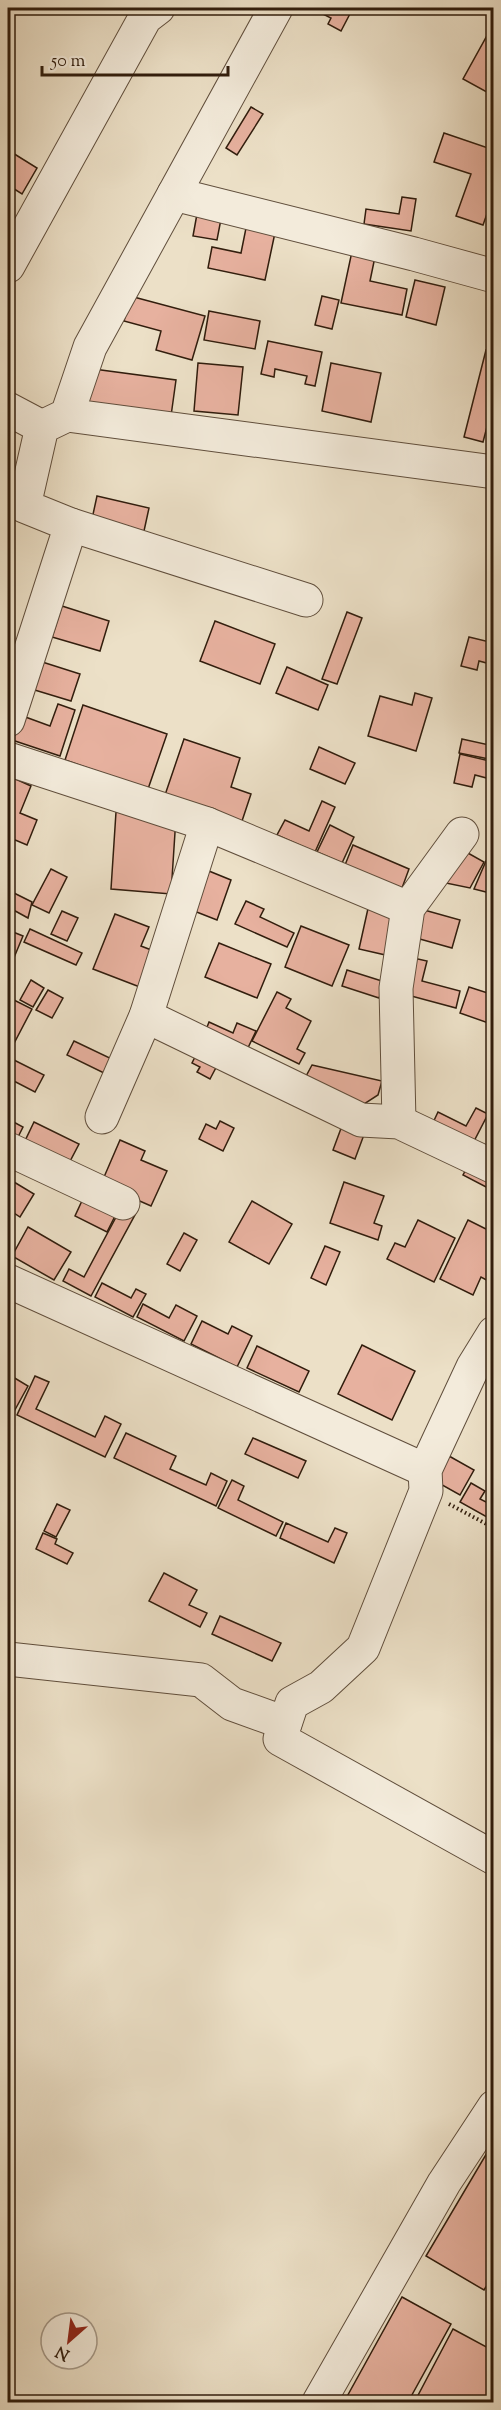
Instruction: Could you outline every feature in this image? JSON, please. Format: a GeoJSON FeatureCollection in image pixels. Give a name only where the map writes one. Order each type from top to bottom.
{"type":"FeatureCollection","features":[{"type":"Feature","properties":{"kind":"street"},"geometry":{"type":"LineString","coordinates":[[276,8],[90,346],[55,421],[24,506],[71,525],[306,600]]}},
{"type":"Feature","properties":{"kind":"street"},"geometry":{"type":"LineString","coordinates":[[8,266],[146,11]]}},
{"type":"Feature","properties":{"kind":"street"},"geometry":{"type":"LineString","coordinates":[[174,194],[494,276]]}},
{"type":"Feature","properties":{"kind":"street"},"geometry":{"type":"LineString","coordinates":[[8,409],[55,421],[494,472]]}},
{"type":"Feature","properties":{"kind":"street"},"geometry":{"type":"LineString","coordinates":[[8,720],[71,525]]}},
{"type":"Feature","properties":{"kind":"street"},"geometry":{"type":"LineString","coordinates":[[8,759],[207,824],[408,908]]}},
{"type":"Feature","properties":{"kind":"street"},"geometry":{"type":"LineString","coordinates":[[102,1118],[146,1016],[207,824]]}},
{"type":"Feature","properties":{"kind":"street"},"geometry":{"type":"LineString","coordinates":[[399,1122],[396,988],[408,908],[462,834]]}},
{"type":"Feature","properties":{"kind":"street"},"geometry":{"type":"LineString","coordinates":[[146,1016],[361,1120],[399,1122],[494,1167]]}},
{"type":"Feature","properties":{"kind":"street"},"geometry":{"type":"LineString","coordinates":[[8,1149],[123,1203]]}},
{"type":"Feature","properties":{"kind":"street"},"geometry":{"type":"LineString","coordinates":[[8,1281],[426,1480]]}},
{"type":"Feature","properties":{"kind":"street"},"geometry":{"type":"LineString","coordinates":[[494,1333],[473,1367],[426,1480],[363,1648],[321,1687],[291,1703],[280,1739],[494,1858]]}},
{"type":"Feature","properties":{"kind":"street"},"geometry":{"type":"LineString","coordinates":[[8,1659],[201,1680],[232,1704],[285,1723]]}},
{"type":"Feature","properties":{"kind":"street"},"geometry":{"type":"LineString","coordinates":[[319,2403],[444,2183],[494,2107]]}},
{"type":"Feature","properties":{"kind":"path"},"geometry":{"type":"LineString","coordinates":[[426,1480],[494,1528]]}},
{"type":"Feature","properties":{"kind":"building"},"geometry":{"type":"Polygon","coordinates":[[[311,8],[353,8],[341,31],[328,24],[331,18],[311,8]]]}},
{"type":"Feature","properties":{"kind":"building"},"geometry":{"type":"Polygon","coordinates":[[[494,23],[494,96],[463,79],[494,23]]]}},
{"type":"Feature","properties":{"kind":"building"},"geometry":{"type":"Polygon","coordinates":[[[251,107],[263,114],[237,155],[226,148],[251,107]]]}},
{"type":"Feature","properties":{"kind":"building"},"geometry":{"type":"Polygon","coordinates":[[[444,133],[494,150],[494,194],[483,225],[456,216],[471,174],[434,162],[444,133]]]}},
{"type":"Feature","properties":{"kind":"building"},"geometry":{"type":"Polygon","coordinates":[[[8,150],[37,168],[22,194],[8,185],[8,150]]]}},
{"type":"Feature","properties":{"kind":"building"},"geometry":{"type":"Polygon","coordinates":[[[402,197],[416,199],[411,231],[364,224],[366,209],[399,214],[402,197]]]}},
{"type":"Feature","properties":{"kind":"building"},"geometry":{"type":"Polygon","coordinates":[[[197,214],[221,219],[217,240],[193,236],[197,214]]]}},
{"type":"Feature","properties":{"kind":"building"},"geometry":{"type":"Polygon","coordinates":[[[247,223],[276,228],[265,280],[208,268],[212,247],[241,253],[247,223]]]}},
{"type":"Feature","properties":{"kind":"building"},"geometry":{"type":"Polygon","coordinates":[[[354,242],[377,247],[370,281],[407,289],[402,315],[341,303],[354,242]]]}},
{"type":"Feature","properties":{"kind":"building"},"geometry":{"type":"Polygon","coordinates":[[[415,280],[445,287],[436,325],[406,317],[415,280]]]}},
{"type":"Feature","properties":{"kind":"building"},"geometry":{"type":"Polygon","coordinates":[[[130,296],[205,316],[192,360],[156,350],[161,331],[124,321],[130,296]]]}},
{"type":"Feature","properties":{"kind":"building"},"geometry":{"type":"Polygon","coordinates":[[[322,296],[339,300],[332,329],[315,325],[322,296]]]}},
{"type":"Feature","properties":{"kind":"building"},"geometry":{"type":"Polygon","coordinates":[[[209,311],[260,321],[255,349],[204,340],[209,311]]]}},
{"type":"Feature","properties":{"kind":"building"},"geometry":{"type":"Polygon","coordinates":[[[268,341],[322,352],[315,386],[305,384],[307,376],[275,369],[274,377],[261,374],[268,341]]]}},
{"type":"Feature","properties":{"kind":"building"},"geometry":{"type":"Polygon","coordinates":[[[486,350],[494,352],[494,400],[483,442],[464,437],[486,350]]]}},
{"type":"Feature","properties":{"kind":"building"},"geometry":{"type":"Polygon","coordinates":[[[198,363],[243,367],[238,415],[194,411],[198,363]]]}},
{"type":"Feature","properties":{"kind":"building"},"geometry":{"type":"Polygon","coordinates":[[[331,363],[381,373],[371,422],[322,411],[331,363]]]}},
{"type":"Feature","properties":{"kind":"building"},"geometry":{"type":"Polygon","coordinates":[[[86,368],[176,380],[171,416],[81,403],[86,368]]]}},
{"type":"Feature","properties":{"kind":"building"},"geometry":{"type":"Polygon","coordinates":[[[97,496],[149,508],[144,531],[92,519],[97,496]]]}},
{"type":"Feature","properties":{"kind":"building"},"geometry":{"type":"Polygon","coordinates":[[[62,606],[109,621],[100,651],[52,637],[62,606]]]}},
{"type":"Feature","properties":{"kind":"building"},"geometry":{"type":"Polygon","coordinates":[[[347,612],[362,618],[337,684],[322,679],[347,612]]]}},
{"type":"Feature","properties":{"kind":"building"},"geometry":{"type":"Polygon","coordinates":[[[215,621],[275,644],[260,684],[200,661],[215,621]]]}},
{"type":"Feature","properties":{"kind":"building"},"geometry":{"type":"Polygon","coordinates":[[[469,637],[494,643],[494,665],[479,661],[477,670],[461,666],[469,637]]]}},
{"type":"Feature","properties":{"kind":"building"},"geometry":{"type":"Polygon","coordinates":[[[36,660],[80,674],[71,701],[28,688],[36,660]]]}},
{"type":"Feature","properties":{"kind":"building"},"geometry":{"type":"Polygon","coordinates":[[[287,667],[328,685],[318,710],[276,693],[287,667]]]}},
{"type":"Feature","properties":{"kind":"building"},"geometry":{"type":"Polygon","coordinates":[[[415,693],[432,698],[416,751],[368,736],[380,696],[412,705],[415,693]]]}},
{"type":"Feature","properties":{"kind":"building"},"geometry":{"type":"Polygon","coordinates":[[[58,704],[75,710],[60,756],[12,740],[20,715],[50,726],[58,704]]]}},
{"type":"Feature","properties":{"kind":"building"},"geometry":{"type":"Polygon","coordinates":[[[83,705],[167,734],[148,789],[65,760],[83,705]]]}},
{"type":"Feature","properties":{"kind":"building"},"geometry":{"type":"Polygon","coordinates":[[[184,739],[240,758],[231,787],[251,794],[242,821],[165,795],[184,739]]]}},
{"type":"Feature","properties":{"kind":"building"},"geometry":{"type":"Polygon","coordinates":[[[462,739],[494,746],[494,760],[459,753],[462,739]]]}},
{"type":"Feature","properties":{"kind":"building"},"geometry":{"type":"Polygon","coordinates":[[[319,747],[355,763],[345,784],[310,769],[319,747]]]}},
{"type":"Feature","properties":{"kind":"building"},"geometry":{"type":"Polygon","coordinates":[[[460,754],[494,762],[494,780],[475,775],[472,787],[454,783],[460,754]]]}},
{"type":"Feature","properties":{"kind":"building"},"geometry":{"type":"Polygon","coordinates":[[[9,776],[31,786],[20,813],[37,820],[27,845],[8,837],[9,776]]]}},
{"type":"Feature","properties":{"kind":"building"},"geometry":{"type":"Polygon","coordinates":[[[322,801],[335,807],[315,852],[277,835],[285,820],[309,831],[322,801]]]}},
{"type":"Feature","properties":{"kind":"building"},"geometry":{"type":"Polygon","coordinates":[[[116,812],[176,817],[171,894],[111,889],[116,812]]]}},
{"type":"Feature","properties":{"kind":"building"},"geometry":{"type":"Polygon","coordinates":[[[330,825],[354,837],[342,863],[317,852],[330,825]]]}},
{"type":"Feature","properties":{"kind":"building"},"geometry":{"type":"Polygon","coordinates":[[[353,845],[409,869],[402,888],[345,865],[353,845]]]}},
{"type":"Feature","properties":{"kind":"building"},"geometry":{"type":"Polygon","coordinates":[[[459,848],[484,862],[470,888],[441,882],[459,848]]]}},
{"type":"Feature","properties":{"kind":"building"},"geometry":{"type":"Polygon","coordinates":[[[486,861],[494,864],[494,894],[474,889],[486,861]]]}},
{"type":"Feature","properties":{"kind":"building"},"geometry":{"type":"Polygon","coordinates":[[[51,869],[67,877],[49,913],[32,905],[51,869]]]}},
{"type":"Feature","properties":{"kind":"building"},"geometry":{"type":"Polygon","coordinates":[[[204,869],[231,880],[217,920],[189,909],[204,869]]]}},
{"type":"Feature","properties":{"kind":"building"},"geometry":{"type":"Polygon","coordinates":[[[10,891],[32,902],[28,918],[8,907],[10,891]]]}},
{"type":"Feature","properties":{"kind":"building"},"geometry":{"type":"Polygon","coordinates":[[[246,901],[264,909],[260,917],[294,933],[287,947],[235,924],[246,901]]]}},
{"type":"Feature","properties":{"kind":"building"},"geometry":{"type":"Polygon","coordinates":[[[369,904],[401,912],[390,956],[359,949],[369,904]]]}},
{"type":"Feature","properties":{"kind":"building"},"geometry":{"type":"Polygon","coordinates":[[[417,908],[460,920],[452,948],[409,936],[417,908]]]}},
{"type":"Feature","properties":{"kind":"building"},"geometry":{"type":"Polygon","coordinates":[[[62,911],[78,918],[67,941],[51,934],[62,911]]]}},
{"type":"Feature","properties":{"kind":"building"},"geometry":{"type":"Polygon","coordinates":[[[115,914],[149,927],[141,946],[159,953],[145,989],[93,969],[115,914]]]}},
{"type":"Feature","properties":{"kind":"building"},"geometry":{"type":"Polygon","coordinates":[[[301,926],[349,945],[332,986],[285,967],[301,926]]]}},
{"type":"Feature","properties":{"kind":"building"},"geometry":{"type":"Polygon","coordinates":[[[30,929],[82,953],[76,965],[24,942],[30,929]]]}},
{"type":"Feature","properties":{"kind":"building"},"geometry":{"type":"Polygon","coordinates":[[[8,930],[23,936],[8,972],[8,930]]]}},
{"type":"Feature","properties":{"kind":"building"},"geometry":{"type":"Polygon","coordinates":[[[219,943],[271,964],[257,998],[205,977],[219,943]]]}},
{"type":"Feature","properties":{"kind":"building"},"geometry":{"type":"Polygon","coordinates":[[[409,957],[427,961],[422,981],[460,991],[456,1008],[400,993],[409,957]]]}},
{"type":"Feature","properties":{"kind":"building"},"geometry":{"type":"Polygon","coordinates":[[[347,970],[385,982],[379,998],[342,986],[347,970]]]}},
{"type":"Feature","properties":{"kind":"building"},"geometry":{"type":"Polygon","coordinates":[[[31,980],[44,988],[33,1007],[20,1000],[31,980]]]}},
{"type":"Feature","properties":{"kind":"building"},"geometry":{"type":"Polygon","coordinates":[[[469,987],[494,995],[494,1025],[460,1013],[469,987]]]}},
{"type":"Feature","properties":{"kind":"building"},"geometry":{"type":"Polygon","coordinates":[[[48,990],[63,998],[52,1018],[36,1010],[48,990]]]}},
{"type":"Feature","properties":{"kind":"building"},"geometry":{"type":"Polygon","coordinates":[[[277,992],[291,999],[286,1008],[311,1021],[297,1049],[305,1053],[299,1064],[252,1041],[277,992]]]}},
{"type":"Feature","properties":{"kind":"building"},"geometry":{"type":"Polygon","coordinates":[[[8,997],[32,1009],[10,1051],[8,1050],[8,997]]]}},
{"type":"Feature","properties":{"kind":"building"},"geometry":{"type":"Polygon","coordinates":[[[209,1022],[233,1033],[237,1023],[256,1031],[245,1054],[204,1035],[209,1022]]]}},
{"type":"Feature","properties":{"kind":"building"},"geometry":{"type":"Polygon","coordinates":[[[74,1041],[114,1060],[106,1074],[67,1055],[74,1041]]]}},
{"type":"Feature","properties":{"kind":"building"},"geometry":{"type":"Polygon","coordinates":[[[197,1053],[221,1058],[210,1079],[197,1072],[200,1067],[192,1063],[197,1053]]]}},
{"type":"Feature","properties":{"kind":"building"},"geometry":{"type":"Polygon","coordinates":[[[14,1060],[44,1075],[35,1092],[8,1078],[14,1060]]]}},
{"type":"Feature","properties":{"kind":"building"},"geometry":{"type":"Polygon","coordinates":[[[312,1065],[382,1081],[378,1095],[358,1108],[304,1080],[312,1065]]]}},
{"type":"Feature","properties":{"kind":"building"},"geometry":{"type":"Polygon","coordinates":[[[476,1108],[488,1114],[471,1147],[431,1127],[438,1112],[466,1126],[476,1108]]]}},
{"type":"Feature","properties":{"kind":"building"},"geometry":{"type":"Polygon","coordinates":[[[8,1119],[23,1127],[15,1143],[8,1138],[8,1119]]]}},
{"type":"Feature","properties":{"kind":"building"},"geometry":{"type":"Polygon","coordinates":[[[220,1121],[234,1128],[223,1151],[199,1139],[206,1124],[216,1129],[220,1121]]]}},
{"type":"Feature","properties":{"kind":"building"},"geometry":{"type":"Polygon","coordinates":[[[34,1122],[79,1144],[67,1167],[23,1145],[34,1122]]]}},
{"type":"Feature","properties":{"kind":"building"},"geometry":{"type":"Polygon","coordinates":[[[343,1123],[365,1132],[355,1159],[333,1150],[343,1123]]]}},
{"type":"Feature","properties":{"kind":"building"},"geometry":{"type":"Polygon","coordinates":[[[120,1140],[145,1151],[141,1160],[167,1171],[151,1206],[101,1184],[120,1140]]]}},
{"type":"Feature","properties":{"kind":"building"},"geometry":{"type":"Polygon","coordinates":[[[469,1164],[494,1178],[488,1188],[463,1175],[469,1164]]]}},
{"type":"Feature","properties":{"kind":"building"},"geometry":{"type":"Polygon","coordinates":[[[9,1179],[34,1194],[20,1217],[8,1209],[9,1179]]]}},
{"type":"Feature","properties":{"kind":"building"},"geometry":{"type":"Polygon","coordinates":[[[344,1182],[384,1196],[374,1223],[382,1226],[378,1240],[330,1223],[344,1182]]]}},
{"type":"Feature","properties":{"kind":"building"},"geometry":{"type":"Polygon","coordinates":[[[87,1190],[120,1206],[107,1232],[75,1216],[87,1190]]]}},
{"type":"Feature","properties":{"kind":"building"},"geometry":{"type":"Polygon","coordinates":[[[252,1201],[292,1224],[269,1264],[229,1242],[252,1201]]]}},
{"type":"Feature","properties":{"kind":"building"},"geometry":{"type":"Polygon","coordinates":[[[122,1206],[136,1213],[91,1296],[63,1281],[69,1269],[84,1277],[122,1206]]]}},
{"type":"Feature","properties":{"kind":"building"},"geometry":{"type":"Polygon","coordinates":[[[418,1220],[455,1238],[434,1282],[387,1259],[395,1243],[405,1247],[418,1220]]]}},
{"type":"Feature","properties":{"kind":"building"},"geometry":{"type":"Polygon","coordinates":[[[468,1220],[494,1233],[494,1284],[481,1277],[473,1295],[440,1279],[468,1220]]]}},
{"type":"Feature","properties":{"kind":"building"},"geometry":{"type":"Polygon","coordinates":[[[28,1227],[71,1252],[54,1280],[12,1256],[28,1227]]]}},
{"type":"Feature","properties":{"kind":"building"},"geometry":{"type":"Polygon","coordinates":[[[184,1233],[197,1240],[180,1271],[167,1264],[184,1233]]]}},
{"type":"Feature","properties":{"kind":"building"},"geometry":{"type":"Polygon","coordinates":[[[325,1246],[340,1252],[326,1285],[311,1278],[325,1246]]]}},
{"type":"Feature","properties":{"kind":"building"},"geometry":{"type":"Polygon","coordinates":[[[102,1283],[131,1298],[136,1289],[146,1294],[133,1317],[95,1297],[102,1283]]]}},
{"type":"Feature","properties":{"kind":"building"},"geometry":{"type":"Polygon","coordinates":[[[143,1304],[169,1318],[176,1305],[197,1316],[184,1341],[137,1317],[143,1304]]]}},
{"type":"Feature","properties":{"kind":"building"},"geometry":{"type":"Polygon","coordinates":[[[202,1321],[228,1334],[232,1326],[252,1336],[237,1367],[191,1344],[202,1321]]]}},
{"type":"Feature","properties":{"kind":"building"},"geometry":{"type":"Polygon","coordinates":[[[362,1345],[415,1371],[392,1420],[338,1394],[362,1345]]]}},
{"type":"Feature","properties":{"kind":"building"},"geometry":{"type":"Polygon","coordinates":[[[257,1346],[309,1371],[299,1392],[247,1368],[257,1346]]]}},
{"type":"Feature","properties":{"kind":"building"},"geometry":{"type":"Polygon","coordinates":[[[8,1374],[28,1386],[11,1417],[8,1415],[8,1374]]]}},
{"type":"Feature","properties":{"kind":"building"},"geometry":{"type":"Polygon","coordinates":[[[35,1376],[49,1382],[36,1409],[95,1437],[105,1416],[121,1424],[105,1457],[17,1415],[35,1376]]]}},
{"type":"Feature","properties":{"kind":"building"},"geometry":{"type":"Polygon","coordinates":[[[126,1433],[176,1456],[170,1469],[206,1485],[211,1473],[227,1481],[216,1506],[114,1458],[126,1433]]]}},
{"type":"Feature","properties":{"kind":"building"},"geometry":{"type":"Polygon","coordinates":[[[253,1438],[306,1461],[298,1478],[245,1454],[253,1438]]]}},
{"type":"Feature","properties":{"kind":"building"},"geometry":{"type":"Polygon","coordinates":[[[449,1456],[474,1470],[460,1495],[435,1481],[449,1456]]]}},
{"type":"Feature","properties":{"kind":"building"},"geometry":{"type":"Polygon","coordinates":[[[232,1480],[244,1486],[238,1500],[283,1522],[276,1536],[218,1508],[232,1480]]]}},
{"type":"Feature","properties":{"kind":"building"},"geometry":{"type":"Polygon","coordinates":[[[471,1483],[485,1491],[480,1499],[494,1506],[494,1521],[460,1502],[471,1483]]]}},
{"type":"Feature","properties":{"kind":"building"},"geometry":{"type":"Polygon","coordinates":[[[57,1504],[70,1510],[56,1537],[44,1531],[57,1504]]]}},
{"type":"Feature","properties":{"kind":"building"},"geometry":{"type":"Polygon","coordinates":[[[286,1523],[328,1542],[335,1528],[347,1533],[334,1563],[280,1538],[286,1523]]]}},
{"type":"Feature","properties":{"kind":"building"},"geometry":{"type":"Polygon","coordinates":[[[43,1533],[57,1539],[55,1544],[73,1553],[67,1564],[36,1549],[43,1533]]]}},
{"type":"Feature","properties":{"kind":"building"},"geometry":{"type":"Polygon","coordinates":[[[164,1573],[197,1590],[189,1605],[207,1613],[200,1627],[149,1601],[164,1573]]]}},
{"type":"Feature","properties":{"kind":"building"},"geometry":{"type":"Polygon","coordinates":[[[220,1616],[281,1643],[272,1661],[212,1634],[220,1616]]]}},
{"type":"Feature","properties":{"kind":"building"},"geometry":{"type":"Polygon","coordinates":[[[494,2141],[494,2274],[484,2290],[426,2256],[494,2141]]]}},
{"type":"Feature","properties":{"kind":"building"},"geometry":{"type":"Polygon","coordinates":[[[402,2297],[451,2324],[408,2402],[344,2402],[402,2297]]]}},
{"type":"Feature","properties":{"kind":"building"},"geometry":{"type":"Polygon","coordinates":[[[453,2329],[494,2351],[490,2363],[494,2365],[494,2402],[415,2401],[453,2329]]]}}]}
